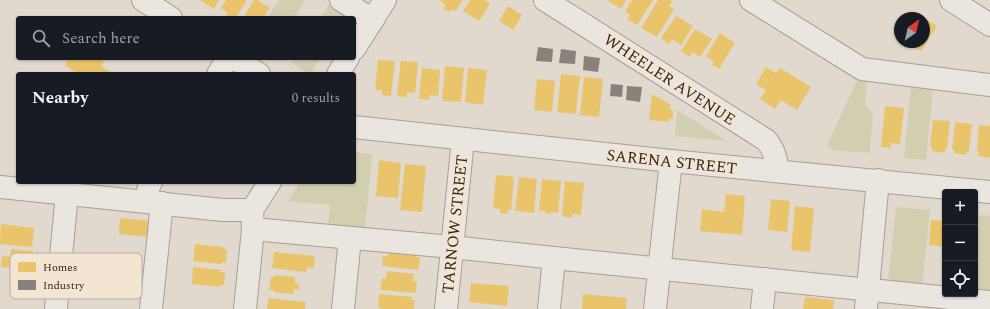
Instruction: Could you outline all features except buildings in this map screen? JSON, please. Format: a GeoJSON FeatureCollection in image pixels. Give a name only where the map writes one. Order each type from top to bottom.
{"type":"FeatureCollection","features":[{"type":"Feature","properties":{"kind":"street"},"geometry":{"type":"LineString","coordinates":[[143,0],[169,16]]}},
{"type":"Feature","properties":{"kind":"street"},"geometry":{"type":"LineString","coordinates":[[341,0],[372,20]]}},
{"type":"Feature","properties":{"kind":"street"},"geometry":{"type":"LineString","coordinates":[[356,46],[385,0]]}},
{"type":"Feature","properties":{"kind":"street","name":"WHEELER AVENUE"},"geometry":{"type":"LineString","coordinates":[[545,0],[766,140],[771,146],[777,162],[777,171]]}},
{"type":"Feature","properties":{"kind":"street"},"geometry":{"type":"LineString","coordinates":[[751,0],[862,69],[990,85]]}},
{"type":"Feature","properties":{"kind":"street"},"geometry":{"type":"LineString","coordinates":[[951,0],[990,25]]}},
{"type":"Feature","properties":{"kind":"street"},"geometry":{"type":"LineString","coordinates":[[219,72],[227,60]]}},
{"type":"Feature","properties":{"kind":"street"},"geometry":{"type":"LineString","coordinates":[[237,60],[256,72]]}},
{"type":"Feature","properties":{"kind":"street"},"geometry":{"type":"LineString","coordinates":[[339,72],[347,60]]}},
{"type":"Feature","properties":{"kind":"street","name":"SARENA STREET"},"geometry":{"type":"LineString","coordinates":[[356,127],[671,161],[990,192]]}},
{"type":"Feature","properties":{"kind":"street","name":"TARNOW STREET"},"geometry":{"type":"LineString","coordinates":[[446,309],[462,139]]}},
{"type":"Feature","properties":{"kind":"street"},"geometry":{"type":"LineString","coordinates":[[655,309],[671,161]]}},
{"type":"Feature","properties":{"kind":"street"},"geometry":{"type":"LineString","coordinates":[[866,299],[878,180]]}},
{"type":"Feature","properties":{"kind":"street"},"geometry":{"type":"LineString","coordinates":[[245,309],[253,219],[269,184]]}},
{"type":"Feature","properties":{"kind":"street"},"geometry":{"type":"LineString","coordinates":[[0,187],[67,194],[153,196],[223,210],[253,219],[350,238],[765,279],[866,299],[990,302]]}},
{"type":"Feature","properties":{"kind":"street"},"geometry":{"type":"LineString","coordinates":[[61,253],[67,194]]}},
{"type":"Feature","properties":{"kind":"street"},"geometry":{"type":"LineString","coordinates":[[151,309],[153,196]]}},
{"type":"Feature","properties":{"kind":"street"},"geometry":{"type":"LineString","coordinates":[[343,309],[350,238]]}},
{"type":"Feature","properties":{"kind":"street"},"geometry":{"type":"LineString","coordinates":[[549,309],[554,258]]}},
{"type":"Feature","properties":{"kind":"street"},"geometry":{"type":"LineString","coordinates":[[762,309],[765,279]]}},
{"type":"Feature","properties":{"kind":"street"},"geometry":{"type":"LineString","coordinates":[[56,309],[57,299]]}},
{"type":"Feature","properties":{"kind":"shaded area"},"geometry":{"type":"Polygon","coordinates":[[[279,0],[305,0],[295,16],[268,16],[279,0]]]}},
{"type":"Feature","properties":{"kind":"shaded area"},"geometry":{"type":"Polygon","coordinates":[[[330,3],[348,15],[347,16],[321,16],[330,3]]]}},
{"type":"Feature","properties":{"kind":"shaded area"},"geometry":{"type":"Polygon","coordinates":[[[294,60],[320,60],[312,72],[306,72],[292,63],[294,60]]]}},
{"type":"Feature","properties":{"kind":"shaded area"},"geometry":{"type":"Polygon","coordinates":[[[857,80],[867,81],[865,104],[873,113],[870,153],[832,150],[827,146],[857,80]]]}},
{"type":"Feature","properties":{"kind":"shaded area"},"geometry":{"type":"Polygon","coordinates":[[[911,87],[933,89],[926,160],[904,158],[911,87]]]}},
{"type":"Feature","properties":{"kind":"shaded area"},"geometry":{"type":"Polygon","coordinates":[[[677,110],[727,141],[675,136],[677,110]]]}},
{"type":"Feature","properties":{"kind":"shaded area"},"geometry":{"type":"Polygon","coordinates":[[[356,152],[372,154],[365,229],[328,226],[330,205],[288,201],[299,184],[356,184],[356,152]]]}},
{"type":"Feature","properties":{"kind":"shaded area"},"geometry":{"type":"Polygon","coordinates":[[[896,207],[930,210],[922,286],[888,283],[896,207]]]}},
{"type":"Feature","properties":{"kind":"shaded area"},"geometry":{"type":"Polygon","coordinates":[[[978,215],[990,216],[990,291],[978,290],[978,215]]]}}]}
